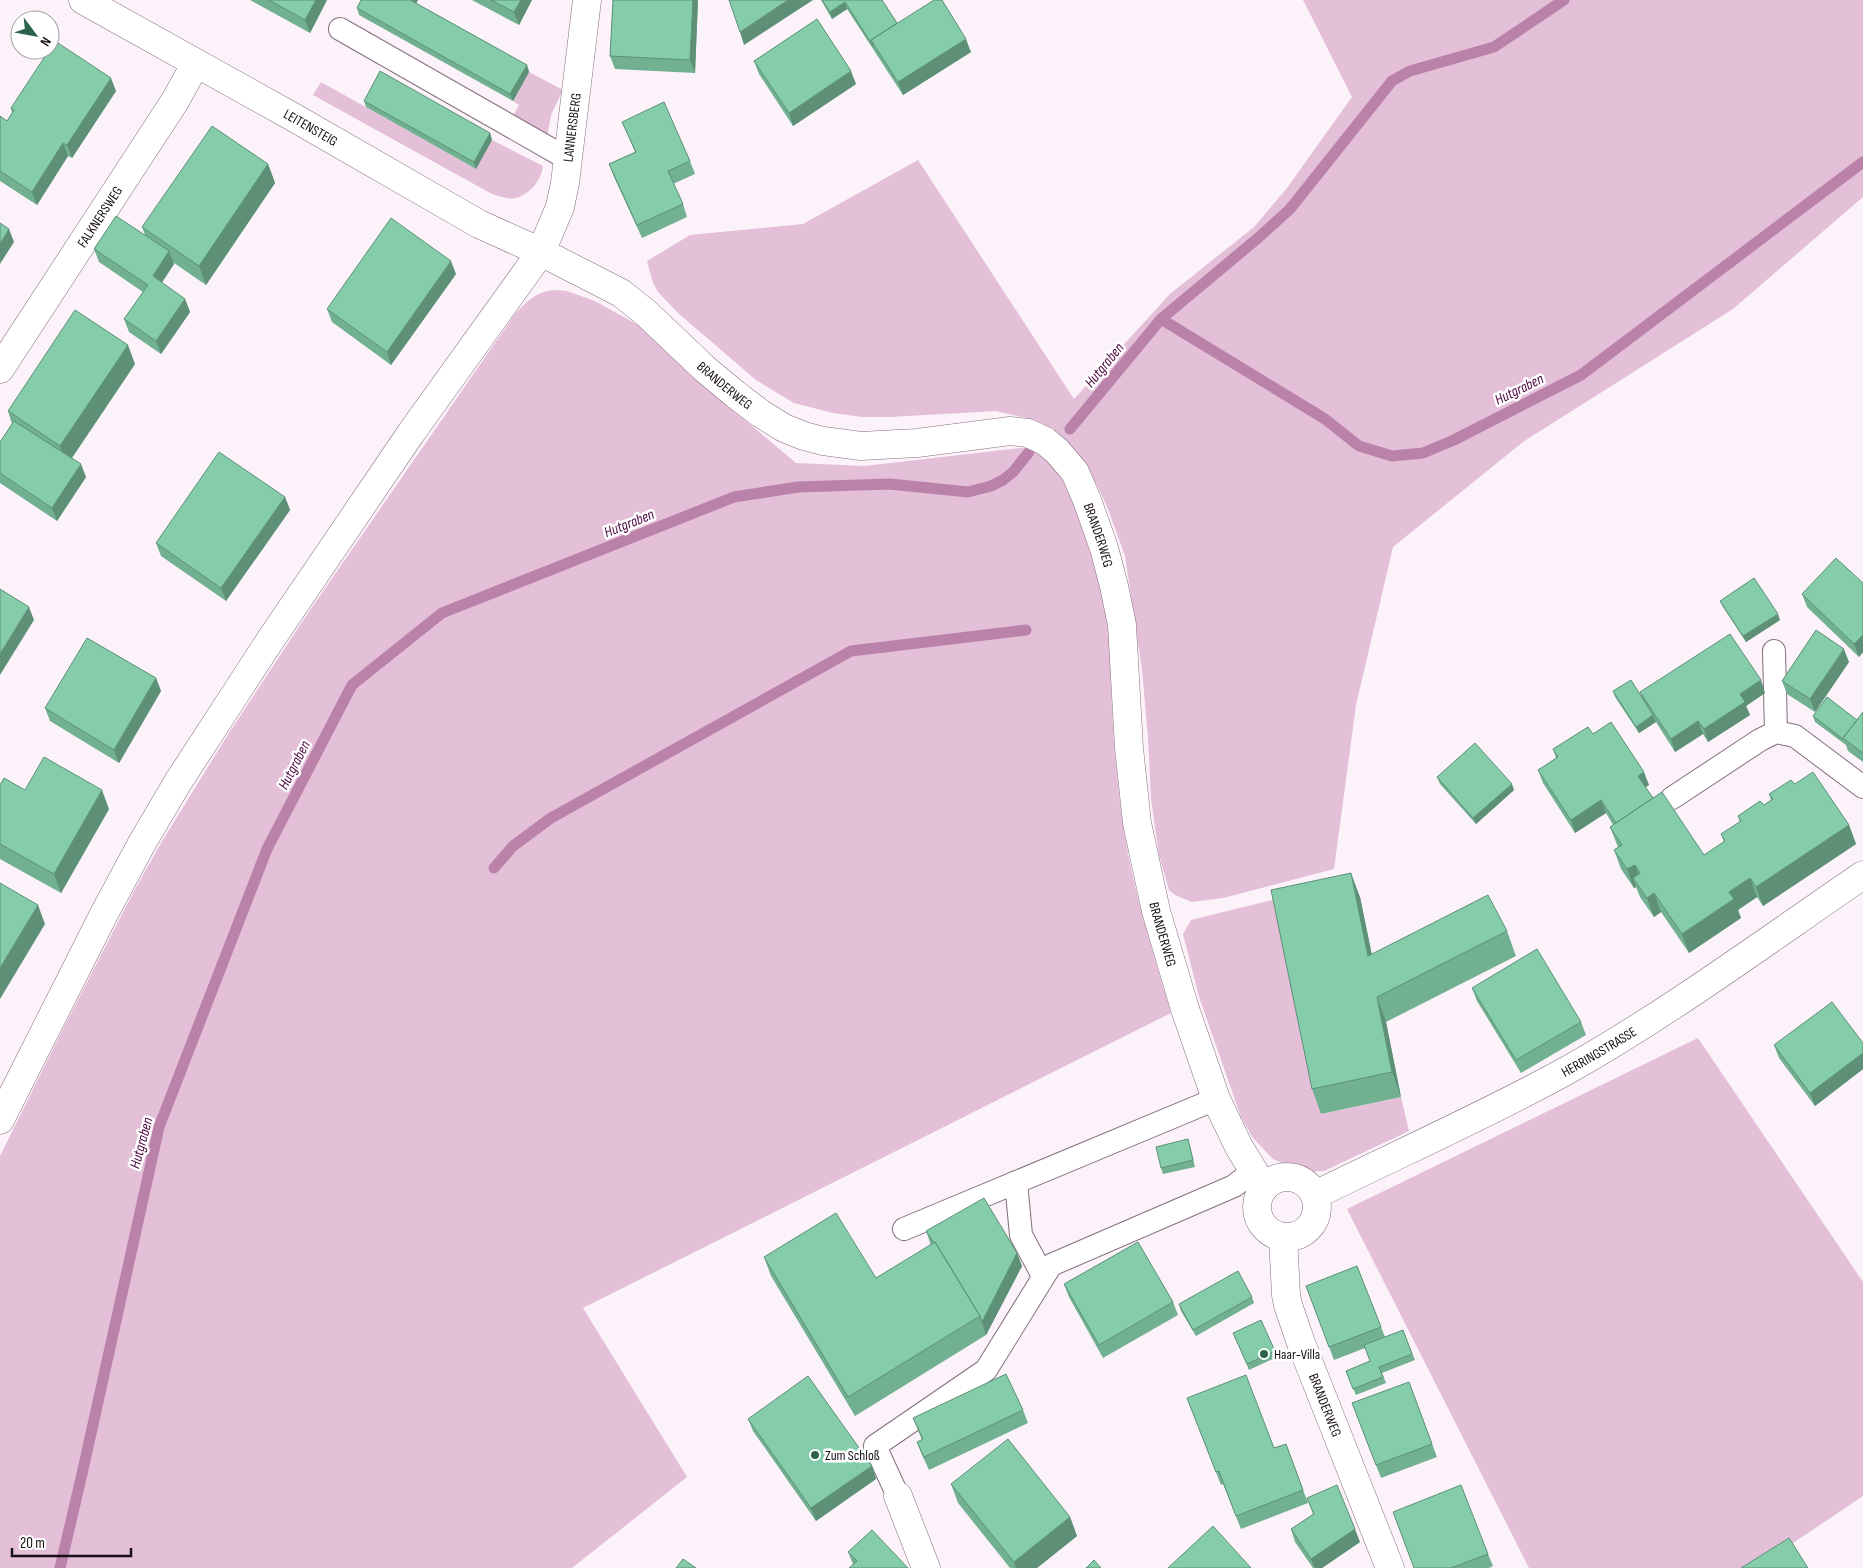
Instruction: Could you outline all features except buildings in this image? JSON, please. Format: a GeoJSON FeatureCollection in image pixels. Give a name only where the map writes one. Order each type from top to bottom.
{"type":"FeatureCollection","features":[{"type":"Feature","properties":{"kind":"street","name":"LEITENSTEIG"},"geometry":{"type":"LineString","coordinates":[[83,0],[479,224],[541,252]]}},
{"type":"Feature","properties":{"kind":"street","name":"LANNERSBERG"},"geometry":{"type":"LineString","coordinates":[[541,252],[560,207],[568,159],[587,0]]}},
{"type":"Feature","properties":{"kind":"street","name":"FALKNERSWEG"},"geometry":{"type":"LineString","coordinates":[[0,368],[175,101],[196,63]]}},
{"type":"Feature","properties":{"kind":"street","name":"BRANDERWEG"},"geometry":{"type":"LineString","coordinates":[[541,252],[621,293],[646,313],[705,369],[735,394],[768,418],[804,436],[823,441],[861,446],[918,442],[1010,431],[1028,433],[1045,441],[1074,472],[1087,500],[1104,548],[1122,626],[1129,748],[1138,823],[1156,911],[1185,1009],[1216,1099],[1239,1147],[1259,1179]]}},
{"type":"Feature","properties":{"kind":"street"},"geometry":{"type":"LineString","coordinates":[[0,1120],[104,914],[142,843],[178,782],[280,626],[412,434],[541,252]]}},
{"type":"Feature","properties":{"kind":"street","name":"HERRINGSTRASSE"},"geometry":{"type":"LineString","coordinates":[[1315,1195],[1502,1104],[1566,1070],[1689,995],[1863,876]]}},
{"type":"Feature","properties":{"kind":"street"},"geometry":{"type":"LineString","coordinates":[[1279,1178],[1296,1178],[1311,1188],[1315,1195],[1318,1206],[1317,1216],[1311,1227],[1302,1234],[1283,1237],[1266,1229],[1261,1222],[1258,1213],[1259,1179],[1270,1182],[1279,1178]]}},
{"type":"Feature","properties":{"kind":"street","name":"BRANDERWEG"},"geometry":{"type":"LineString","coordinates":[[1283,1237],[1288,1306],[1390,1568]]}},
{"type":"Feature","properties":{"kind":"street"},"geometry":{"type":"LineString","coordinates":[[898,1496],[926,1568]]}},
{"type":"Feature","properties":{"kind":"lane"},"geometry":{"type":"LineString","coordinates":[[340,29],[568,159]]}},
{"type":"Feature","properties":{"kind":"lane"},"geometry":{"type":"LineString","coordinates":[[1774,651],[1776,732]]}},
{"type":"Feature","properties":{"kind":"lane"},"geometry":{"type":"LineString","coordinates":[[1672,798],[1760,740],[1776,732],[1795,736],[1863,787]]}},
{"type":"Feature","properties":{"kind":"lane"},"geometry":{"type":"LineString","coordinates":[[904,1229],[1216,1099]]}},
{"type":"Feature","properties":{"kind":"lane"},"geometry":{"type":"LineString","coordinates":[[898,1496],[875,1446],[986,1370],[1050,1265],[1234,1186],[1259,1179]]}},
{"type":"Feature","properties":{"kind":"lane"},"geometry":{"type":"LineString","coordinates":[[1016,1182],[1021,1235],[1044,1276]]}},
{"type":"Feature","properties":{"kind":"shaded area"},"geometry":{"type":"Polygon","coordinates":[[[1303,0],[1863,0],[1863,197],[1733,309],[1523,442],[1393,547],[1356,705],[1334,869],[1223,898],[1192,902],[1175,895],[1169,890],[1159,855],[1151,799],[1142,670],[1125,556],[1108,509],[1088,470],[1040,425],[1026,418],[996,411],[862,417],[833,413],[794,403],[756,380],[678,313],[658,292],[653,283],[647,261],[690,235],[803,224],[918,160],[1074,399],[1170,294],[1254,227],[1287,188],[1352,97],[1303,0]]]}},
{"type":"Feature","properties":{"kind":"shaded area"},"geometry":{"type":"Polygon","coordinates":[[[529,72],[563,90],[551,115],[547,138],[512,118],[519,105],[513,101],[529,72]]]}},
{"type":"Feature","properties":{"kind":"shaded area"},"geometry":{"type":"Polygon","coordinates":[[[321,82],[476,169],[492,140],[543,166],[540,177],[530,190],[516,198],[492,194],[313,95],[321,82]]]}},
{"type":"Feature","properties":{"kind":"shaded area"},"geometry":{"type":"Polygon","coordinates":[[[554,290],[567,291],[595,301],[640,326],[696,379],[796,463],[864,466],[1030,447],[1055,468],[1065,485],[1078,516],[1103,600],[1111,652],[1114,743],[1125,837],[1139,904],[1171,1013],[583,1308],[687,1477],[572,1568],[0,1568],[0,1156],[134,891],[161,843],[227,736],[308,613],[515,314],[532,298],[554,290]]]}},
{"type":"Feature","properties":{"kind":"shaded area"},"geometry":{"type":"Polygon","coordinates":[[[1329,886],[1322,1114],[1401,1097],[1409,1131],[1324,1171],[1308,1172],[1295,1169],[1273,1159],[1253,1138],[1241,1117],[1199,997],[1183,934],[1191,920],[1329,886]]]}},
{"type":"Feature","properties":{"kind":"shaded area"},"geometry":{"type":"Polygon","coordinates":[[[1698,1038],[1863,1282],[1863,1496],[1756,1568],[1529,1568],[1347,1209],[1698,1038]]]}},
{"type":"Feature","properties":{"kind":"waterway","name":"Hutgraben"},"geometry":{"type":"LineString","coordinates":[[1070,429],[1161,319],[1290,209],[1392,81],[1410,71],[1494,47],[1564,0]]}},
{"type":"Feature","properties":{"kind":"waterway","name":"Hutgraben"},"geometry":{"type":"LineString","coordinates":[[1161,319],[1325,419],[1359,446],[1392,456],[1423,453],[1454,440],[1581,375],[1863,162]]}},
{"type":"Feature","properties":{"kind":"waterway","name":"Hutgraben"},"geometry":{"type":"LineString","coordinates":[[60,1568],[159,1127],[267,849],[352,685],[442,613],[734,497],[798,487],[890,484],[968,492],[991,486],[1003,480],[1013,472],[1029,452]]}},
{"type":"Feature","properties":{"kind":"waterway"},"geometry":{"type":"LineString","coordinates":[[494,868],[513,846],[551,818],[851,651],[1026,630]]}},
{"type":"Feature","properties":{"kind":"place","name":"Haar-Villa"},"geometry":{"type":"Point","coordinates":[1264,1354]}},
{"type":"Feature","properties":{"kind":"place","name":"Zum Schloß"},"geometry":{"type":"Point","coordinates":[815,1455]}}]}
